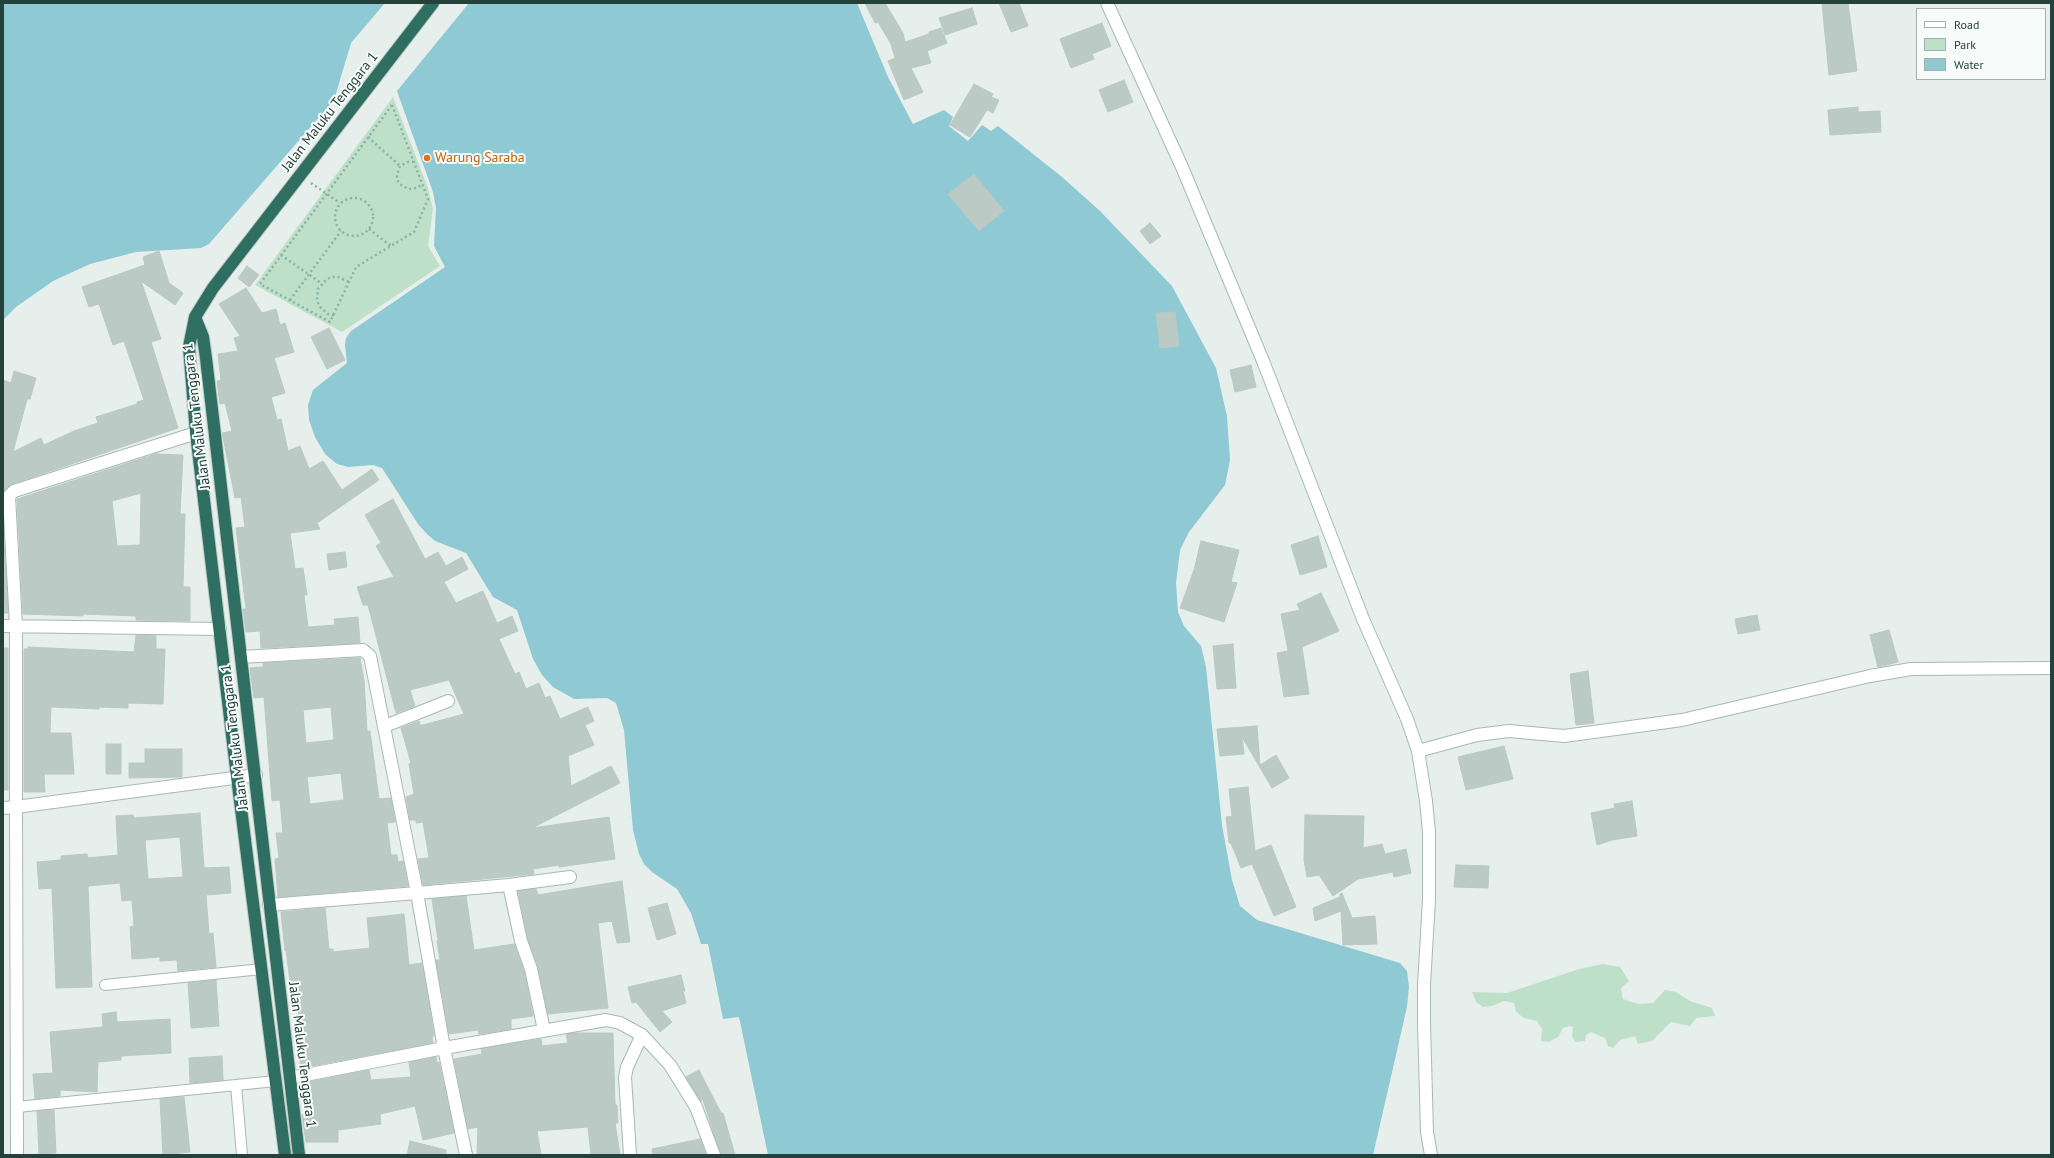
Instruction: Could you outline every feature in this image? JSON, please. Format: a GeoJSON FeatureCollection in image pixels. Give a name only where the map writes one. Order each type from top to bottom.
{"type":"FeatureCollection","features":[{"type":"Feature","properties":{"kind":"highway","name":"Jalan Maluku Tenggara 1"},"geometry":{"type":"LineString","coordinates":[[285,1155],[237,778],[196,433],[189,347],[195,317],[213,288],[432,4]]}},
{"type":"Feature","properties":{"kind":"highway","name":"Jalan Maluku Tenggara 1"},"geometry":{"type":"LineString","coordinates":[[195,317],[203,336],[206,358],[256,775],[269,905],[299,1155]]}},
{"type":"Feature","properties":{"kind":"street"},"geometry":{"type":"LineString","coordinates":[[1107,3],[1182,167],[1263,360],[1363,619],[1407,719],[1418,751],[1429,832],[1429,899],[1424,1016],[1427,1132],[1431,1155]]}},
{"type":"Feature","properties":{"kind":"street"},"geometry":{"type":"LineString","coordinates":[[18,1155],[16,626],[9,499],[11,493],[196,433]]}},
{"type":"Feature","properties":{"kind":"street"},"geometry":{"type":"LineString","coordinates":[[3,626],[220,629]]}},
{"type":"Feature","properties":{"kind":"street"},"geometry":{"type":"LineString","coordinates":[[241,657],[363,650],[370,656],[385,726],[417,893],[444,1048],[466,1155]]}},
{"type":"Feature","properties":{"kind":"street"},"geometry":{"type":"LineString","coordinates":[[1418,751],[1477,735],[1509,731],[1564,736],[1682,720],[1870,676],[1911,669],[2051,668]]}},
{"type":"Feature","properties":{"kind":"street"},"geometry":{"type":"LineString","coordinates":[[385,726],[448,701]]}},
{"type":"Feature","properties":{"kind":"street"},"geometry":{"type":"LineString","coordinates":[[3,808],[16,808],[256,775]]}},
{"type":"Feature","properties":{"kind":"street"},"geometry":{"type":"LineString","coordinates":[[269,905],[509,885],[570,877]]}},
{"type":"Feature","properties":{"kind":"street"},"geometry":{"type":"LineString","coordinates":[[509,885],[521,941],[531,969],[544,1030]]}},
{"type":"Feature","properties":{"kind":"street"},"geometry":{"type":"LineString","coordinates":[[290,1078],[544,1030],[606,1020],[620,1022],[642,1035],[670,1065],[696,1107],[714,1155]]}},
{"type":"Feature","properties":{"kind":"street"},"geometry":{"type":"LineString","coordinates":[[630,1155],[625,1077],[627,1067],[642,1035]]}},
{"type":"Feature","properties":{"kind":"lane"},"geometry":{"type":"LineString","coordinates":[[105,985],[262,970]]}},
{"type":"Feature","properties":{"kind":"lane"},"geometry":{"type":"LineString","coordinates":[[17,1106],[276,1081]]}},
{"type":"Feature","properties":{"kind":"lane"},"geometry":{"type":"LineString","coordinates":[[236,1085],[242,1155]]}},
{"type":"Feature","properties":{"kind":"path"},"geometry":{"type":"LineString","coordinates":[[392,105],[414,162],[428,199],[414,232],[356,267],[330,322],[260,284],[392,105]]}},
{"type":"Feature","properties":{"kind":"path"},"geometry":{"type":"LineString","coordinates":[[368,137],[400,166]]}},
{"type":"Feature","properties":{"kind":"path"},"geometry":{"type":"LineString","coordinates":[[414,162],[408,162],[400,166],[397,175],[398,180],[403,187],[412,190],[422,184]]}},
{"type":"Feature","properties":{"kind":"path"},"geometry":{"type":"LineString","coordinates":[[300,175],[340,203]]}},
{"type":"Feature","properties":{"kind":"path"},"geometry":{"type":"LineString","coordinates":[[351,197],[364,200],[369,204],[374,215],[369,229],[360,235],[354,236],[348,235],[341,231],[335,222],[334,215],[340,203],[351,197]]}},
{"type":"Feature","properties":{"kind":"path"},"geometry":{"type":"LineString","coordinates":[[369,229],[391,246]]}},
{"type":"Feature","properties":{"kind":"path"},"geometry":{"type":"LineString","coordinates":[[290,300],[341,231]]}},
{"type":"Feature","properties":{"kind":"path"},"geometry":{"type":"LineString","coordinates":[[281,255],[321,284]]}},
{"type":"Feature","properties":{"kind":"path"},"geometry":{"type":"LineString","coordinates":[[334,315],[323,310],[317,300],[318,288],[326,280],[338,277],[349,282]]}},
{"type":"Feature","properties":{"kind":"green space"},"geometry":{"type":"Polygon","coordinates":[[[393,97],[428,188],[433,209],[428,246],[440,266],[342,332],[255,285],[393,97]]]}},
{"type":"Feature","properties":{"kind":"green space"},"geometry":{"type":"Polygon","coordinates":[[[1603,964],[1620,967],[1629,981],[1621,988],[1623,999],[1638,1004],[1653,1003],[1665,990],[1676,992],[1690,1001],[1712,1008],[1715,1016],[1696,1018],[1690,1026],[1671,1022],[1652,1041],[1638,1044],[1635,1036],[1620,1040],[1613,1048],[1608,1046],[1605,1038],[1591,1032],[1586,1035],[1585,1041],[1575,1042],[1572,1036],[1573,1027],[1569,1026],[1563,1028],[1558,1037],[1549,1042],[1541,1041],[1542,1029],[1537,1021],[1524,1018],[1516,1012],[1514,1003],[1504,1001],[1492,1006],[1483,1007],[1476,1002],[1472,992],[1507,993],[1579,969],[1603,964]]]}},
{"type":"Feature","properties":{"kind":"water"},"geometry":{"type":"Polygon","coordinates":[[[3,3],[385,3],[351,43],[334,100],[209,244],[201,248],[136,252],[90,264],[53,281],[16,307],[3,320],[3,3]]]}},
{"type":"Feature","properties":{"kind":"water"},"geometry":{"type":"Polygon","coordinates":[[[469,3],[857,3],[888,77],[913,124],[944,110],[953,117],[949,126],[968,141],[982,125],[991,131],[998,126],[1062,177],[1100,211],[1172,286],[1216,368],[1227,416],[1230,460],[1225,485],[1189,532],[1180,550],[1176,583],[1178,612],[1184,626],[1201,646],[1206,667],[1222,825],[1232,880],[1240,906],[1257,920],[1400,963],[1407,971],[1409,987],[1407,1007],[1373,1155],[768,1155],[739,1017],[723,1019],[708,944],[701,944],[691,913],[677,889],[652,872],[644,864],[639,854],[633,830],[624,730],[616,703],[607,698],[574,699],[553,687],[542,675],[533,659],[517,610],[493,597],[466,553],[435,541],[427,534],[418,524],[382,468],[373,465],[348,467],[337,464],[325,454],[315,437],[309,420],[308,405],[313,390],[347,363],[345,345],[346,338],[351,331],[445,267],[434,246],[436,208],[433,192],[397,91],[469,3]]]}},
{"type":"Feature","properties":{"kind":"building"},"geometry":{"type":"Polygon","coordinates":[[[865,3],[885,3],[903,33],[905,42],[929,34],[929,32],[941,28],[947,43],[927,51],[931,63],[911,68],[923,92],[904,100],[888,61],[895,58],[891,44],[878,22],[875,23],[865,3]]]}},
{"type":"Feature","properties":{"kind":"building"},"geometry":{"type":"Polygon","coordinates":[[[999,3],[1019,3],[1028,26],[1011,32],[999,3]]]}},
{"type":"Feature","properties":{"kind":"building"},"geometry":{"type":"Polygon","coordinates":[[[1822,3],[1848,3],[1857,71],[1829,75],[1822,3]]]}},
{"type":"Feature","properties":{"kind":"building"},"geometry":{"type":"Polygon","coordinates":[[[972,8],[977,24],[945,35],[939,18],[972,8]]]}},
{"type":"Feature","properties":{"kind":"building"},"geometry":{"type":"Polygon","coordinates":[[[1102,23],[1111,46],[1092,54],[1094,59],[1071,68],[1060,39],[1102,23]]]}},
{"type":"Feature","properties":{"kind":"building"},"geometry":{"type":"Polygon","coordinates":[[[1124,80],[1133,102],[1108,112],[1099,90],[1124,80]]]}},
{"type":"Feature","properties":{"kind":"building"},"geometry":{"type":"Polygon","coordinates":[[[974,84],[993,94],[991,97],[999,100],[993,113],[987,110],[970,137],[950,125],[974,84]]]}},
{"type":"Feature","properties":{"kind":"building"},"geometry":{"type":"Polygon","coordinates":[[[1858,107],[1858,112],[1880,111],[1881,132],[1830,135],[1828,110],[1858,107]]]}},
{"type":"Feature","properties":{"kind":"building"},"geometry":{"type":"Polygon","coordinates":[[[974,174],[1004,211],[979,231],[948,194],[974,174]]]}},
{"type":"Feature","properties":{"kind":"building"},"geometry":{"type":"Polygon","coordinates":[[[1150,223],[1161,236],[1150,244],[1140,231],[1150,223]]]}},
{"type":"Feature","properties":{"kind":"building"},"geometry":{"type":"Polygon","coordinates":[[[159,251],[169,283],[183,293],[175,305],[141,281],[161,339],[151,342],[178,428],[12,484],[3,492],[3,380],[11,383],[14,371],[36,378],[30,399],[27,399],[13,452],[41,438],[44,445],[74,431],[98,423],[96,417],[137,404],[137,402],[144,400],[124,341],[113,345],[99,304],[89,307],[82,287],[145,265],[143,257],[159,251]]]}},
{"type":"Feature","properties":{"kind":"building"},"geometry":{"type":"Polygon","coordinates":[[[247,266],[259,275],[249,287],[238,278],[247,266]]]}},
{"type":"Feature","properties":{"kind":"building"},"geometry":{"type":"Polygon","coordinates":[[[246,288],[262,313],[276,309],[280,325],[285,323],[294,352],[274,358],[285,393],[271,397],[277,420],[281,419],[288,451],[300,446],[309,469],[323,461],[342,490],[372,469],[379,480],[317,523],[320,529],[290,533],[295,569],[303,568],[307,595],[304,595],[308,627],[335,625],[334,619],[358,617],[360,643],[261,648],[260,631],[246,632],[243,609],[246,609],[236,528],[245,527],[241,497],[235,498],[222,433],[232,431],[225,403],[220,404],[217,381],[221,380],[218,354],[238,351],[234,338],[240,336],[219,304],[246,288]]]}},
{"type":"Feature","properties":{"kind":"building"},"geometry":{"type":"Polygon","coordinates":[[[1175,312],[1179,346],[1160,348],[1156,313],[1175,312]]]}},
{"type":"Feature","properties":{"kind":"building"},"geometry":{"type":"Polygon","coordinates":[[[329,328],[345,360],[327,369],[311,337],[329,328]]]}},
{"type":"Feature","properties":{"kind":"building"},"geometry":{"type":"Polygon","coordinates":[[[1251,365],[1256,387],[1235,392],[1230,370],[1251,365]]]}},
{"type":"Feature","properties":{"kind":"building"},"geometry":{"type":"Polygon","coordinates":[[[156,454],[183,455],[180,514],[185,514],[183,587],[190,587],[190,621],[136,620],[136,616],[23,614],[17,499],[156,454]],[[141,493],[112,501],[117,546],[140,545],[141,493]]]}},
{"type":"Feature","properties":{"kind":"building"},"geometry":{"type":"Polygon","coordinates":[[[393,499],[425,559],[438,552],[446,566],[462,557],[468,569],[444,582],[456,603],[483,591],[497,623],[512,616],[518,631],[499,639],[515,674],[519,672],[526,689],[539,683],[545,698],[550,696],[560,719],[588,707],[594,721],[585,725],[594,745],[568,756],[571,786],[611,766],[620,783],[532,828],[609,817],[615,859],[533,869],[534,874],[423,885],[418,859],[429,858],[423,822],[416,823],[416,820],[410,820],[406,797],[414,794],[409,764],[411,763],[401,728],[419,721],[420,725],[423,725],[464,714],[449,680],[410,690],[415,706],[396,713],[368,605],[363,605],[357,587],[394,577],[376,546],[381,543],[365,515],[393,499]]]}},
{"type":"Feature","properties":{"kind":"building"},"geometry":{"type":"Polygon","coordinates":[[[3,524],[8,613],[3,613],[3,524]]]}},
{"type":"Feature","properties":{"kind":"building"},"geometry":{"type":"Polygon","coordinates":[[[1318,536],[1327,567],[1300,575],[1291,545],[1318,536]]]}},
{"type":"Feature","properties":{"kind":"building"},"geometry":{"type":"Polygon","coordinates":[[[1201,541],[1239,550],[1231,582],[1237,583],[1224,622],[1180,608],[1194,570],[1201,541]]]}},
{"type":"Feature","properties":{"kind":"building"},"geometry":{"type":"Polygon","coordinates":[[[345,552],[347,567],[329,570],[327,554],[345,552]]]}},
{"type":"Feature","properties":{"kind":"building"},"geometry":{"type":"Polygon","coordinates":[[[1321,593],[1339,631],[1302,647],[1309,694],[1284,697],[1277,653],[1288,651],[1281,614],[1300,610],[1297,604],[1321,593]]]}},
{"type":"Feature","properties":{"kind":"building"},"geometry":{"type":"Polygon","coordinates":[[[1757,615],[1760,630],[1738,634],[1735,619],[1757,615]]]}},
{"type":"Feature","properties":{"kind":"building"},"geometry":{"type":"Polygon","coordinates":[[[1889,630],[1898,662],[1878,667],[1870,635],[1889,630]]]}},
{"type":"Feature","properties":{"kind":"building"},"geometry":{"type":"Polygon","coordinates":[[[136,635],[156,636],[156,649],[165,649],[163,704],[128,703],[128,708],[99,707],[99,709],[51,707],[50,733],[71,733],[74,774],[44,774],[45,792],[24,792],[24,649],[28,649],[28,647],[134,652],[136,635]]]}},
{"type":"Feature","properties":{"kind":"building"},"geometry":{"type":"Polygon","coordinates":[[[1233,644],[1236,688],[1217,689],[1213,646],[1233,644]]]}},
{"type":"Feature","properties":{"kind":"building"},"geometry":{"type":"Polygon","coordinates":[[[3,648],[8,648],[8,790],[3,790],[3,648]]]}},
{"type":"Feature","properties":{"kind":"building"},"geometry":{"type":"Polygon","coordinates":[[[360,658],[364,680],[367,731],[370,731],[379,799],[391,798],[395,822],[387,823],[391,855],[397,855],[398,862],[403,861],[408,886],[278,897],[275,859],[279,858],[276,833],[283,833],[280,800],[272,801],[264,697],[254,698],[250,668],[263,667],[263,663],[360,658]],[[331,707],[303,710],[306,743],[334,740],[331,707]],[[341,773],[307,777],[310,804],[344,800],[341,773]]]}},
{"type":"Feature","properties":{"kind":"building"},"geometry":{"type":"Polygon","coordinates":[[[1588,671],[1594,723],[1576,725],[1570,674],[1588,671]]]}},
{"type":"Feature","properties":{"kind":"building"},"geometry":{"type":"Polygon","coordinates":[[[1257,726],[1260,765],[1276,755],[1289,778],[1272,788],[1242,737],[1244,754],[1220,756],[1217,729],[1257,726]]]}},
{"type":"Feature","properties":{"kind":"building"},"geometry":{"type":"Polygon","coordinates":[[[106,744],[121,744],[121,774],[106,774],[106,744]]]}},
{"type":"Feature","properties":{"kind":"building"},"geometry":{"type":"Polygon","coordinates":[[[1504,746],[1513,779],[1466,790],[1458,757],[1504,746]]]}},
{"type":"Feature","properties":{"kind":"building"},"geometry":{"type":"Polygon","coordinates":[[[145,749],[182,749],[182,777],[129,778],[129,763],[145,763],[145,749]]]}},
{"type":"Feature","properties":{"kind":"building"},"geometry":{"type":"Polygon","coordinates":[[[1248,787],[1255,851],[1271,845],[1296,907],[1274,916],[1252,864],[1241,868],[1231,843],[1229,843],[1226,817],[1232,816],[1229,789],[1248,787]]]}},
{"type":"Feature","properties":{"kind":"building"},"geometry":{"type":"Polygon","coordinates":[[[1632,801],[1637,836],[1612,840],[1597,845],[1591,813],[1615,808],[1614,804],[1632,801]]]}},
{"type":"Feature","properties":{"kind":"building"},"geometry":{"type":"Polygon","coordinates":[[[200,813],[204,868],[229,867],[231,893],[206,895],[209,934],[213,933],[216,967],[178,971],[177,960],[160,961],[160,957],[132,959],[130,927],[134,926],[132,900],[122,901],[120,883],[88,886],[92,987],[56,988],[52,888],[39,889],[37,862],[61,860],[61,856],[87,854],[88,858],[118,855],[116,816],[133,815],[134,818],[200,813]],[[180,837],[145,840],[148,879],[183,877],[180,837]]]}},
{"type":"Feature","properties":{"kind":"building"},"geometry":{"type":"Polygon","coordinates":[[[1305,815],[1364,816],[1363,848],[1382,844],[1385,854],[1406,849],[1411,873],[1394,877],[1393,872],[1358,879],[1333,896],[1319,875],[1307,877],[1304,860],[1305,815]]]}},
{"type":"Feature","properties":{"kind":"building"},"geometry":{"type":"Polygon","coordinates":[[[1456,865],[1489,866],[1488,888],[1454,887],[1456,865]]]}},
{"type":"Feature","properties":{"kind":"building"},"geometry":{"type":"Polygon","coordinates":[[[622,881],[630,942],[617,943],[612,921],[598,923],[608,1008],[548,1014],[538,967],[528,939],[518,891],[536,889],[538,895],[622,881]]]}},
{"type":"Feature","properties":{"kind":"building"},"geometry":{"type":"Polygon","coordinates":[[[1342,893],[1352,918],[1375,916],[1377,944],[1343,945],[1341,911],[1315,921],[1313,908],[1340,897],[1340,894],[1342,893]]]}},
{"type":"Feature","properties":{"kind":"building"},"geometry":{"type":"Polygon","coordinates":[[[466,896],[474,950],[514,944],[524,971],[533,1016],[511,1019],[511,1029],[479,1034],[478,1030],[449,1034],[436,960],[440,960],[432,899],[466,896]]]}},
{"type":"Feature","properties":{"kind":"building"},"geometry":{"type":"Polygon","coordinates":[[[667,903],[676,934],[657,940],[648,908],[667,903]]]}},
{"type":"Feature","properties":{"kind":"building"},"geometry":{"type":"Polygon","coordinates":[[[325,908],[329,949],[333,949],[333,952],[370,948],[367,918],[404,914],[409,965],[422,963],[434,1036],[432,1037],[433,1043],[301,1068],[297,1037],[301,1037],[297,996],[292,997],[281,912],[325,908]]]}},
{"type":"Feature","properties":{"kind":"building"},"geometry":{"type":"Polygon","coordinates":[[[681,975],[686,1003],[662,1011],[672,1022],[660,1032],[636,1002],[632,1003],[628,987],[681,975]]]}},
{"type":"Feature","properties":{"kind":"building"},"geometry":{"type":"Polygon","coordinates":[[[216,980],[219,1026],[191,1028],[188,983],[216,980]]]}},
{"type":"Feature","properties":{"kind":"building"},"geometry":{"type":"Polygon","coordinates":[[[116,1012],[117,1022],[170,1019],[171,1053],[121,1056],[121,1060],[98,1062],[97,1092],[60,1090],[60,1096],[35,1099],[33,1074],[53,1073],[50,1032],[103,1027],[102,1014],[116,1012]]]}},
{"type":"Feature","properties":{"kind":"building"},"geometry":{"type":"Polygon","coordinates":[[[613,1033],[615,1105],[617,1105],[618,1123],[615,1123],[620,1155],[591,1155],[588,1127],[537,1131],[541,1155],[477,1155],[478,1127],[468,1129],[454,1059],[482,1054],[481,1049],[541,1039],[542,1046],[568,1043],[566,1034],[613,1033]]]}},
{"type":"Feature","properties":{"kind":"building"},"geometry":{"type":"Polygon","coordinates":[[[222,1056],[223,1080],[190,1083],[189,1058],[222,1056]]]}},
{"type":"Feature","properties":{"kind":"building"},"geometry":{"type":"Polygon","coordinates":[[[436,1057],[437,1063],[439,1062],[454,1133],[423,1140],[415,1106],[380,1114],[381,1124],[338,1130],[338,1142],[306,1142],[302,1115],[308,1114],[303,1083],[369,1070],[371,1080],[411,1077],[409,1062],[436,1057]]]}},
{"type":"Feature","properties":{"kind":"building"},"geometry":{"type":"Polygon","coordinates":[[[699,1070],[721,1113],[723,1113],[735,1155],[721,1155],[703,1100],[701,1101],[686,1077],[699,1070]]]}},
{"type":"Feature","properties":{"kind":"building"},"geometry":{"type":"Polygon","coordinates":[[[184,1097],[190,1152],[163,1155],[160,1099],[184,1097]]]}},
{"type":"Feature","properties":{"kind":"building"},"geometry":{"type":"Polygon","coordinates":[[[54,1110],[56,1153],[39,1154],[37,1111],[54,1110]]]}},
{"type":"Feature","properties":{"kind":"building"},"geometry":{"type":"Polygon","coordinates":[[[700,1139],[706,1155],[653,1155],[652,1149],[700,1139]]]}},
{"type":"Feature","properties":{"kind":"building"},"geometry":{"type":"Polygon","coordinates":[[[410,1141],[446,1150],[446,1155],[407,1155],[410,1141]]]}},
{"type":"Feature","properties":{"kind":"place","name":"Warung Saraba"},"geometry":{"type":"Point","coordinates":[427,158]}}]}
